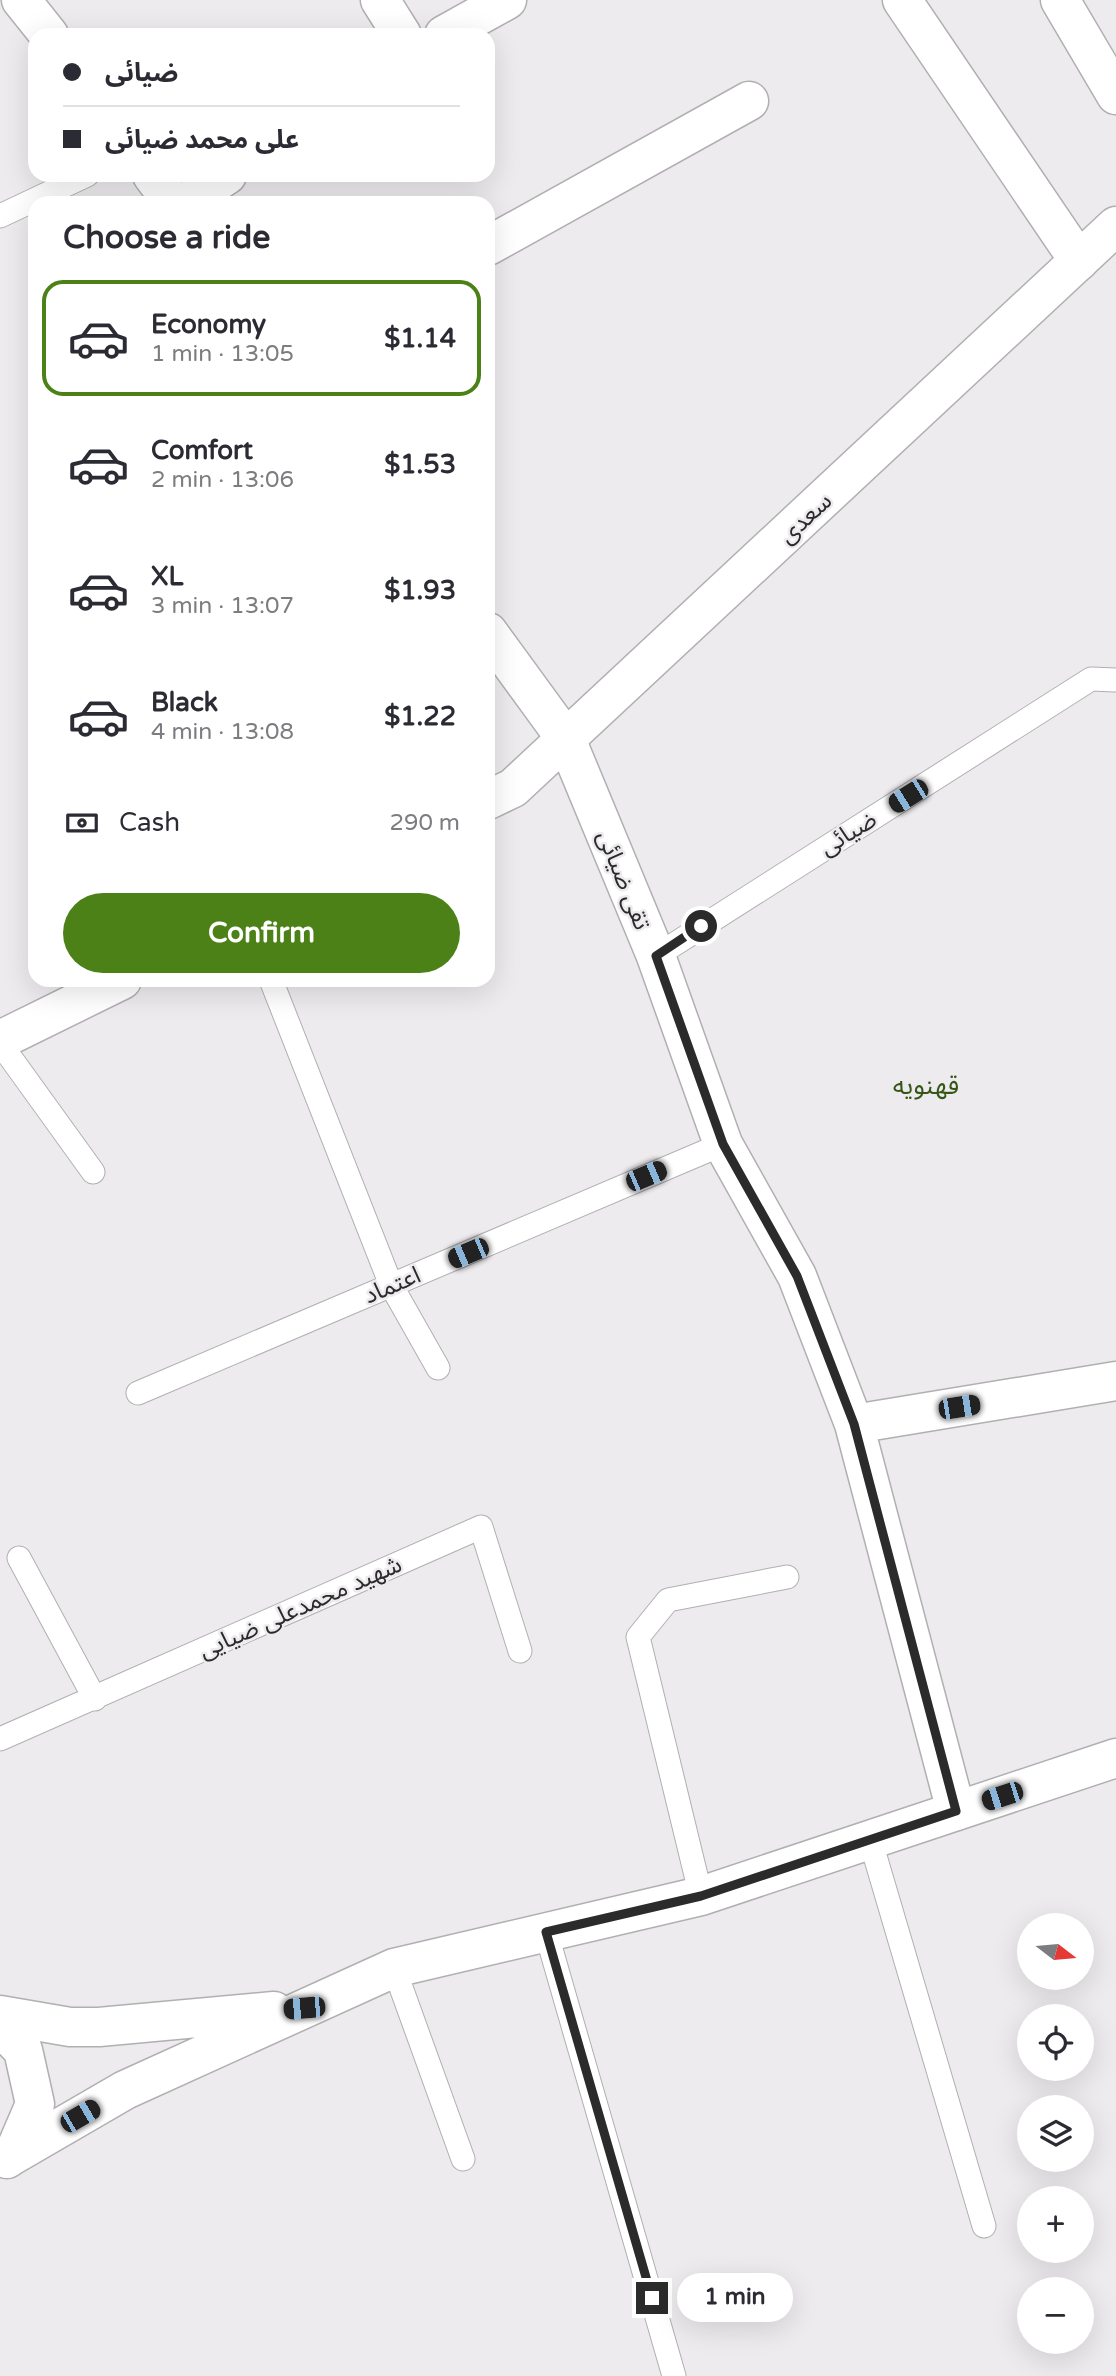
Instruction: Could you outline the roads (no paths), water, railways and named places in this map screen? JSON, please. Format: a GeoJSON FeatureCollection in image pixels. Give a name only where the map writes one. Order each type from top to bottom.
{"type":"FeatureCollection","features":[{"type":"Feature","properties":{"kind":"main road"},"geometry":{"type":"LineString","coordinates":[[22,0],[44,28]]}},
{"type":"Feature","properties":{"kind":"main road"},"geometry":{"type":"LineString","coordinates":[[380,0],[398,28]]}},
{"type":"Feature","properties":{"kind":"main road"},"geometry":{"type":"LineString","coordinates":[[457,28],[507,0]]}},
{"type":"Feature","properties":{"kind":"main road"},"geometry":{"type":"LineString","coordinates":[[902,0],[1079,261]]}},
{"type":"Feature","properties":{"kind":"main road"},"geometry":{"type":"LineString","coordinates":[[1060,0],[1116,95]]}},
{"type":"Feature","properties":{"kind":"main road"},"geometry":{"type":"LineString","coordinates":[[495,242],[749,101]]}},
{"type":"Feature","properties":{"kind":"main road"},"geometry":{"type":"LineString","coordinates":[[196,196],[216,182]]}},
{"type":"Feature","properties":{"kind":"main road","name":"سعدی"},"geometry":{"type":"LineString","coordinates":[[495,797],[513,788],[1116,226]]}},
{"type":"Feature","properties":{"kind":"main road","name":"تقی ضیائی"},"geometry":{"type":"LineString","coordinates":[[495,642],[566,739],[656,956],[723,1144],[797,1276],[854,1424],[956,1811]]}},
{"type":"Feature","properties":{"kind":"main road"},"geometry":{"type":"LineString","coordinates":[[0,1041],[108,987]]}},
{"type":"Feature","properties":{"kind":"main road"},"geometry":{"type":"LineString","coordinates":[[854,1424],[1116,1381]]}},
{"type":"Feature","properties":{"kind":"main road"},"geometry":{"type":"LineString","coordinates":[[7,2160],[125,2090],[394,1968],[701,1896],[1116,1758]]}},
{"type":"Feature","properties":{"kind":"main road"},"geometry":{"type":"LineString","coordinates":[[0,2015],[70,2027],[99,2027],[304,2008]]}},
{"type":"Feature","properties":{"kind":"main road"},"geometry":{"type":"LineString","coordinates":[[0,2027],[23,2050],[35,2104],[7,2160]]}},
{"type":"Feature","properties":{"kind":"lane"},"geometry":{"type":"LineString","coordinates":[[42,196],[72,182]]}},
{"type":"Feature","properties":{"kind":"lane"},"geometry":{"type":"LineString","coordinates":[[0,216],[28,203]]}},
{"type":"Feature","properties":{"kind":"lane","name":"ضیائی"},"geometry":{"type":"LineString","coordinates":[[656,956],[1091,679],[1116,680]]}},
{"type":"Feature","properties":{"kind":"lane"},"geometry":{"type":"LineString","coordinates":[[274,987],[391,1285],[438,1368]]}},
{"type":"Feature","properties":{"kind":"lane"},"geometry":{"type":"LineString","coordinates":[[0,1041],[93,1172]]}},
{"type":"Feature","properties":{"kind":"lane","name":"اعتماد"},"geometry":{"type":"LineString","coordinates":[[138,1393],[723,1144]]}},
{"type":"Feature","properties":{"kind":"lane","name":"شهید محمدعلی ضیایی"},"geometry":{"type":"LineString","coordinates":[[0,1739],[481,1527],[520,1651]]}},
{"type":"Feature","properties":{"kind":"lane"},"geometry":{"type":"LineString","coordinates":[[19,1558],[95,1699]]}},
{"type":"Feature","properties":{"kind":"lane"},"geometry":{"type":"LineString","coordinates":[[701,1896],[638,1637],[668,1600],[787,1577]]}},
{"type":"Feature","properties":{"kind":"lane"},"geometry":{"type":"LineString","coordinates":[[870,1839],[984,2226]]}},
{"type":"Feature","properties":{"kind":"lane"},"geometry":{"type":"LineString","coordinates":[[546,1932],[674,2376]]}},
{"type":"Feature","properties":{"kind":"lane"},"geometry":{"type":"LineString","coordinates":[[394,1968],[463,2158]]}},
{"type":"Feature","properties":{"kind":"district","name":"قهنویه"},"geometry":{"type":"Point","coordinates":[926,1085]}}]}
